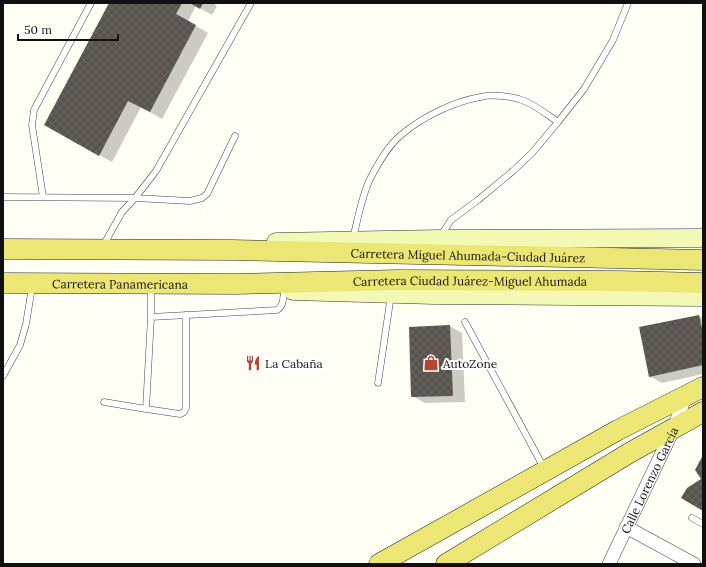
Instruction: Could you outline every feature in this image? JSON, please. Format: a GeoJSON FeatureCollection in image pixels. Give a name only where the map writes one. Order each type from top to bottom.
{"type":"FeatureCollection","features":[{"type":"Feature","properties":{"kind":"main road"},"geometry":{"type":"LineString","coordinates":[[647,238],[703,228]]}},
{"type":"Feature","properties":{"kind":"main road"},"geometry":{"type":"LineString","coordinates":[[3,249],[232,250],[249,244],[262,242],[439,239],[703,238]]}},
{"type":"Feature","properties":{"kind":"main road","name":"Carretera Miguel Ahumada-Ciudad Juárez"},"geometry":{"type":"LineString","coordinates":[[232,250],[703,260]]}},
{"type":"Feature","properties":{"kind":"main road","name":"Carretera Ciudad Juárez-Miguel Ahumada"},"geometry":{"type":"LineString","coordinates":[[238,284],[398,280],[703,283]]}},
{"type":"Feature","properties":{"kind":"main road","name":"Carretera Panamericana"},"geometry":{"type":"LineString","coordinates":[[3,283],[238,284]]}},
{"type":"Feature","properties":{"kind":"main road"},"geometry":{"type":"LineString","coordinates":[[238,284],[252,290],[391,294],[703,297]]}},
{"type":"Feature","properties":{"kind":"main road"},"geometry":{"type":"LineString","coordinates":[[379,564],[545,470],[694,391]]}},
{"type":"Feature","properties":{"kind":"main road"},"geometry":{"type":"LineString","coordinates":[[446,564],[631,452],[703,412]]}},
{"type":"Feature","properties":{"kind":"main road"},"geometry":{"type":"LineString","coordinates":[[618,430],[631,452]]}},
{"type":"Feature","properties":{"kind":"street","name":"Calle Lorenzo García"},"geometry":{"type":"LineString","coordinates":[[609,564],[674,428],[694,391]]}},
{"type":"Feature","properties":{"kind":"street"},"geometry":{"type":"LineString","coordinates":[[626,527],[694,564]]}},
{"type":"Feature","properties":{"kind":"lane"},"geometry":{"type":"LineString","coordinates":[[43,197],[32,125],[34,110],[91,3]]}},
{"type":"Feature","properties":{"kind":"lane"},"geometry":{"type":"LineString","coordinates":[[101,249],[122,212],[156,171],[251,3]]}},
{"type":"Feature","properties":{"kind":"lane"},"geometry":{"type":"LineString","coordinates":[[439,239],[451,220],[513,171],[558,122],[584,89],[613,40],[628,3]]}},
{"type":"Feature","properties":{"kind":"lane"},"geometry":{"type":"LineString","coordinates":[[352,240],[367,189],[376,168],[386,152],[400,136],[421,121],[464,101],[481,96],[505,96],[520,99],[532,104],[558,122]]}},
{"type":"Feature","properties":{"kind":"lane"},"geometry":{"type":"LineString","coordinates":[[3,197],[196,200],[207,194],[235,136]]}},
{"type":"Feature","properties":{"kind":"lane"},"geometry":{"type":"LineString","coordinates":[[3,376],[20,345],[26,324],[32,283]]}},
{"type":"Feature","properties":{"kind":"lane"},"geometry":{"type":"LineString","coordinates":[[146,409],[151,317],[151,284]]}},
{"type":"Feature","properties":{"kind":"lane"},"geometry":{"type":"LineString","coordinates":[[151,317],[278,310],[283,304],[284,291]]}},
{"type":"Feature","properties":{"kind":"lane"},"geometry":{"type":"LineString","coordinates":[[378,383],[391,294]]}},
{"type":"Feature","properties":{"kind":"lane"},"geometry":{"type":"LineString","coordinates":[[104,402],[180,414],[184,412],[186,408],[186,315]]}},
{"type":"Feature","properties":{"kind":"lane"},"geometry":{"type":"LineString","coordinates":[[465,322],[545,470]]}},
{"type":"Feature","properties":{"kind":"lane"},"geometry":{"type":"LineString","coordinates":[[692,518],[703,524]]}},
{"type":"Feature","properties":{"kind":"building"},"geometry":{"type":"Polygon","coordinates":[[[109,3],[182,3],[176,14],[196,25],[150,112],[128,101],[99,156],[44,125],[109,3]]]}},
{"type":"Feature","properties":{"kind":"building"},"geometry":{"type":"Polygon","coordinates":[[[190,3],[203,3],[200,9],[190,3]]]}},
{"type":"Feature","properties":{"kind":"building"},"geometry":{"type":"Polygon","coordinates":[[[699,315],[703,333],[703,365],[649,377],[639,327],[699,315]]]}},
{"type":"Feature","properties":{"kind":"building"},"geometry":{"type":"Polygon","coordinates":[[[450,325],[453,396],[411,397],[409,327],[450,325]]]}},
{"type":"Feature","properties":{"kind":"building"},"geometry":{"type":"Polygon","coordinates":[[[703,455],[703,511],[681,498],[687,488],[701,479],[695,470],[703,455]]]}},
{"type":"Feature","properties":{"kind":"place","name":"La Cabaña"},"geometry":{"type":"Point","coordinates":[253,363]}},
{"type":"Feature","properties":{"kind":"place","name":"AutoZone"},"geometry":{"type":"Point","coordinates":[431,363]}}]}
